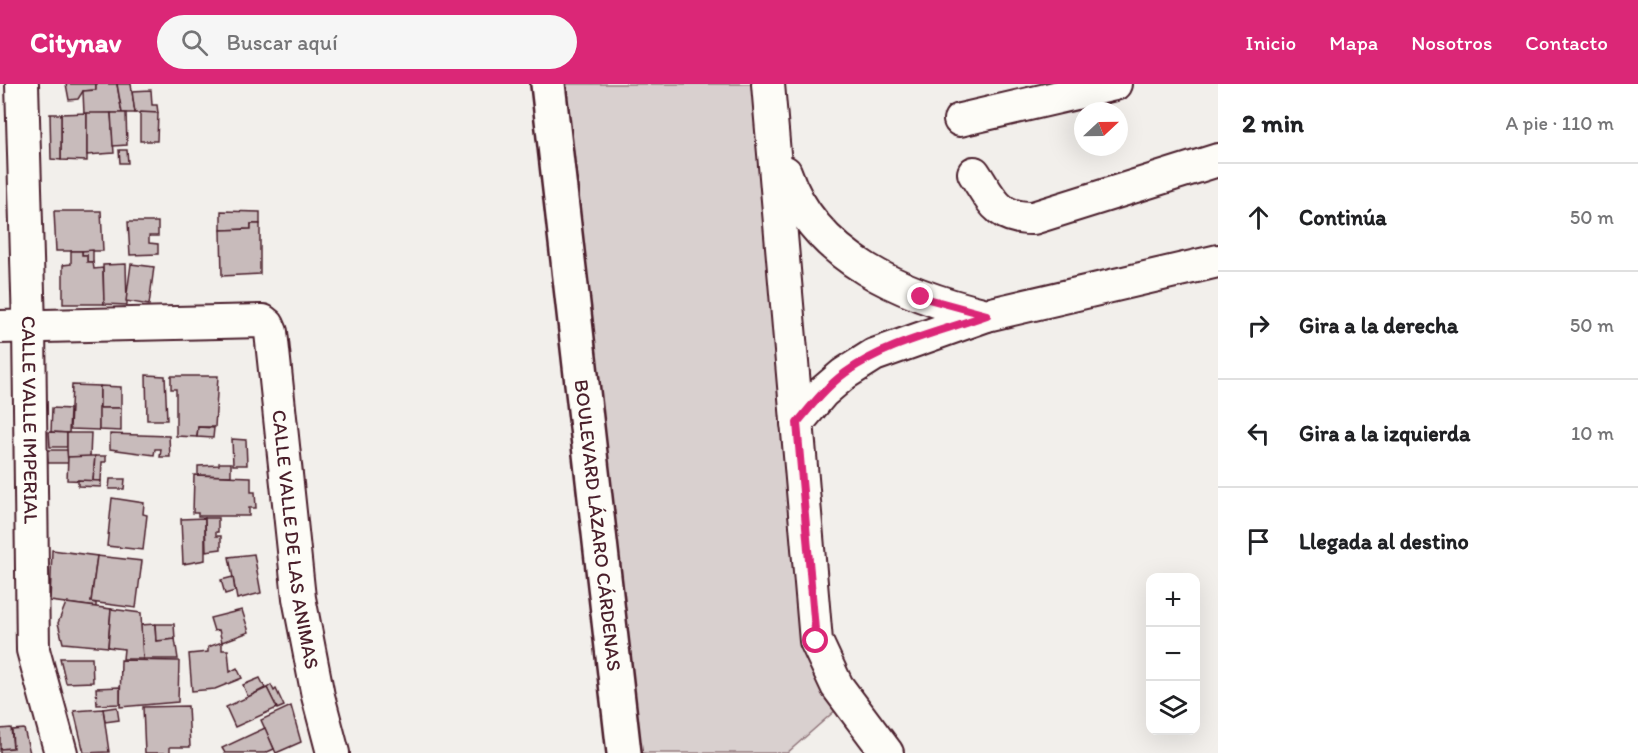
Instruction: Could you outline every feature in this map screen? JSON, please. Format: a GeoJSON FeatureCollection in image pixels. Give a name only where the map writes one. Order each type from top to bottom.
{"type":"FeatureCollection","features":[{"type":"Feature","properties":{"kind":"highway","name":"BOULEVARD LÁZARO CÁRDENAS"},"geometry":{"type":"LineString","coordinates":[[548,84],[624,753]]}},
{"type":"Feature","properties":{"kind":"street","name":"CALLE VALLE IMPERIAL"},"geometry":{"type":"LineString","coordinates":[[22,84],[15,327],[33,650],[61,753]]}},
{"type":"Feature","properties":{"kind":"street"},"geometry":{"type":"LineString","coordinates":[[768,84],[816,641],[837,686],[887,753]]}},
{"type":"Feature","properties":{"kind":"street"},"geometry":{"type":"LineString","coordinates":[[960,120],[1115,84]]}},
{"type":"Feature","properties":{"kind":"street"},"geometry":{"type":"LineString","coordinates":[[774,136],[798,205],[821,232],[861,266],[891,285],[921,297],[987,315]]}},
{"type":"Feature","properties":{"kind":"street"},"geometry":{"type":"LineString","coordinates":[[974,173],[1002,213],[1016,218],[1033,218],[1218,160]]}},
{"type":"Feature","properties":{"kind":"street"},"geometry":{"type":"LineString","coordinates":[[797,423],[823,393],[844,374],[874,355],[987,315],[1218,261]]}},
{"type":"Feature","properties":{"kind":"street","name":"CALLE VALLE DE LAS ANIMAS"},"geometry":{"type":"LineString","coordinates":[[15,327],[263,321],[268,325],[271,332],[298,598],[318,696],[333,753]]}},
{"type":"Feature","properties":{"kind":"shaded area"},"geometry":{"type":"Polygon","coordinates":[[[551,84],[770,84],[815,613],[846,701],[787,753],[629,753],[551,84]]]}},
{"type":"Feature","properties":{"kind":"building"},"geometry":{"type":"Polygon","coordinates":[[[66,84],[96,84],[96,90],[83,91],[78,99],[69,100],[66,84]]]}},
{"type":"Feature","properties":{"kind":"building"},"geometry":{"type":"Polygon","coordinates":[[[96,84],[117,84],[122,113],[84,114],[83,91],[96,90],[96,84]]]}},
{"type":"Feature","properties":{"kind":"building"},"geometry":{"type":"Polygon","coordinates":[[[117,84],[131,84],[135,113],[122,113],[117,84]]]}},
{"type":"Feature","properties":{"kind":"building"},"geometry":{"type":"Polygon","coordinates":[[[151,90],[152,105],[157,105],[158,113],[135,113],[132,91],[151,90]]]}},
{"type":"Feature","properties":{"kind":"building"},"geometry":{"type":"Polygon","coordinates":[[[140,112],[158,113],[157,141],[140,141],[140,112]]]}},
{"type":"Feature","properties":{"kind":"building"},"geometry":{"type":"Polygon","coordinates":[[[87,113],[87,161],[61,160],[61,114],[87,113]]]}},
{"type":"Feature","properties":{"kind":"building"},"geometry":{"type":"Polygon","coordinates":[[[87,113],[111,113],[114,153],[87,155],[87,113]]]}},
{"type":"Feature","properties":{"kind":"building"},"geometry":{"type":"Polygon","coordinates":[[[111,113],[126,113],[127,145],[113,146],[111,113]]]}},
{"type":"Feature","properties":{"kind":"building"},"geometry":{"type":"Polygon","coordinates":[[[50,114],[61,114],[61,160],[51,159],[50,114]]]}},
{"type":"Feature","properties":{"kind":"building"},"geometry":{"type":"Polygon","coordinates":[[[119,150],[127,150],[128,163],[120,163],[119,150]]]}},
{"type":"Feature","properties":{"kind":"building"},"geometry":{"type":"Polygon","coordinates":[[[54,211],[101,211],[103,251],[56,251],[54,211]]]}},
{"type":"Feature","properties":{"kind":"building"},"geometry":{"type":"Polygon","coordinates":[[[221,211],[260,212],[260,224],[251,224],[251,229],[221,230],[221,211]]]}},
{"type":"Feature","properties":{"kind":"building"},"geometry":{"type":"Polygon","coordinates":[[[128,222],[158,222],[158,236],[149,236],[149,243],[158,244],[158,254],[130,255],[128,222]]]}},
{"type":"Feature","properties":{"kind":"building"},"geometry":{"type":"Polygon","coordinates":[[[251,224],[260,224],[260,274],[222,276],[221,230],[251,229],[251,224]]]}},
{"type":"Feature","properties":{"kind":"building"},"geometry":{"type":"Polygon","coordinates":[[[93,250],[93,262],[87,262],[87,255],[82,255],[82,251],[93,250]]]}},
{"type":"Feature","properties":{"kind":"building"},"geometry":{"type":"Polygon","coordinates":[[[71,251],[82,251],[82,255],[87,255],[87,262],[93,262],[94,269],[103,268],[104,304],[63,304],[63,265],[71,264],[71,251]]]}},
{"type":"Feature","properties":{"kind":"building"},"geometry":{"type":"Polygon","coordinates":[[[126,264],[127,305],[104,304],[103,265],[126,264]]]}},
{"type":"Feature","properties":{"kind":"building"},"geometry":{"type":"Polygon","coordinates":[[[131,264],[154,267],[149,305],[126,301],[131,264]]]}},
{"type":"Feature","properties":{"kind":"building"},"geometry":{"type":"Polygon","coordinates":[[[146,375],[165,376],[167,420],[147,420],[146,375]]]}},
{"type":"Feature","properties":{"kind":"building"},"geometry":{"type":"Polygon","coordinates":[[[171,376],[218,376],[215,427],[198,427],[197,437],[176,436],[176,389],[171,389],[171,376]]]}},
{"type":"Feature","properties":{"kind":"building"},"geometry":{"type":"Polygon","coordinates":[[[72,385],[100,386],[99,430],[70,429],[72,385]]]}},
{"type":"Feature","properties":{"kind":"building"},"geometry":{"type":"Polygon","coordinates":[[[100,386],[121,387],[121,408],[100,408],[100,386]]]}},
{"type":"Feature","properties":{"kind":"building"},"geometry":{"type":"Polygon","coordinates":[[[52,408],[70,409],[69,433],[51,432],[52,408]]]}},
{"type":"Feature","properties":{"kind":"building"},"geometry":{"type":"Polygon","coordinates":[[[99,408],[121,408],[121,431],[99,430],[99,408]]]}},
{"type":"Feature","properties":{"kind":"building"},"geometry":{"type":"Polygon","coordinates":[[[198,427],[214,428],[213,438],[197,437],[198,427]]]}},
{"type":"Feature","properties":{"kind":"building"},"geometry":{"type":"Polygon","coordinates":[[[49,432],[67,433],[67,447],[50,447],[49,432]]]}},
{"type":"Feature","properties":{"kind":"building"},"geometry":{"type":"Polygon","coordinates":[[[67,433],[91,433],[90,458],[67,457],[67,433]]]}},
{"type":"Feature","properties":{"kind":"building"},"geometry":{"type":"Polygon","coordinates":[[[110,434],[169,436],[170,457],[160,457],[161,449],[155,449],[154,455],[110,449],[110,434]]]}},
{"type":"Feature","properties":{"kind":"building"},"geometry":{"type":"Polygon","coordinates":[[[232,439],[246,440],[247,465],[233,465],[232,439]]]}},
{"type":"Feature","properties":{"kind":"building"},"geometry":{"type":"Polygon","coordinates":[[[47,450],[67,450],[68,463],[48,463],[47,450]]]}},
{"type":"Feature","properties":{"kind":"building"},"geometry":{"type":"Polygon","coordinates":[[[95,456],[93,481],[67,480],[68,457],[95,456]]]}},
{"type":"Feature","properties":{"kind":"building"},"geometry":{"type":"Polygon","coordinates":[[[95,456],[106,456],[106,462],[102,462],[101,481],[93,481],[95,456]]]}},
{"type":"Feature","properties":{"kind":"building"},"geometry":{"type":"Polygon","coordinates":[[[219,463],[231,463],[231,476],[198,475],[198,466],[219,465],[219,463]]]}},
{"type":"Feature","properties":{"kind":"building"},"geometry":{"type":"Polygon","coordinates":[[[194,475],[251,477],[251,492],[255,492],[256,508],[249,508],[249,516],[198,516],[198,513],[193,513],[194,475]]]}},
{"type":"Feature","properties":{"kind":"building"},"geometry":{"type":"Polygon","coordinates":[[[110,479],[125,479],[124,489],[109,489],[110,479]]]}},
{"type":"Feature","properties":{"kind":"building"},"geometry":{"type":"Polygon","coordinates":[[[78,480],[101,481],[101,487],[78,486],[78,480]]]}},
{"type":"Feature","properties":{"kind":"building"},"geometry":{"type":"Polygon","coordinates":[[[112,498],[144,503],[143,514],[147,515],[143,550],[107,546],[112,498]]]}},
{"type":"Feature","properties":{"kind":"building"},"geometry":{"type":"Polygon","coordinates":[[[205,518],[205,560],[183,564],[181,519],[205,518]]]}},
{"type":"Feature","properties":{"kind":"building"},"geometry":{"type":"Polygon","coordinates":[[[205,518],[218,518],[216,536],[221,536],[221,549],[206,551],[205,518]]]}},
{"type":"Feature","properties":{"kind":"building"},"geometry":{"type":"Polygon","coordinates":[[[52,550],[97,556],[91,602],[96,603],[96,607],[50,601],[52,550]]]}},
{"type":"Feature","properties":{"kind":"building"},"geometry":{"type":"Polygon","coordinates":[[[254,554],[261,593],[237,599],[229,557],[254,554]]]}},
{"type":"Feature","properties":{"kind":"building"},"geometry":{"type":"Polygon","coordinates":[[[97,556],[142,561],[136,608],[91,602],[97,556]]]}},
{"type":"Feature","properties":{"kind":"building"},"geometry":{"type":"Polygon","coordinates":[[[233,577],[235,591],[225,594],[221,580],[233,577]]]}},
{"type":"Feature","properties":{"kind":"building"},"geometry":{"type":"Polygon","coordinates":[[[66,603],[111,609],[108,647],[63,643],[58,623],[66,603]]]}},
{"type":"Feature","properties":{"kind":"building"},"geometry":{"type":"Polygon","coordinates":[[[111,609],[141,613],[143,659],[123,659],[124,649],[108,647],[111,609]]]}},
{"type":"Feature","properties":{"kind":"building"},"geometry":{"type":"Polygon","coordinates":[[[242,610],[249,632],[222,642],[219,630],[214,631],[210,618],[242,610]]]}},
{"type":"Feature","properties":{"kind":"building"},"geometry":{"type":"Polygon","coordinates":[[[155,624],[156,641],[175,639],[178,659],[143,659],[141,625],[155,624]]]}},
{"type":"Feature","properties":{"kind":"building"},"geometry":{"type":"Polygon","coordinates":[[[155,624],[174,624],[175,639],[156,641],[155,624]]]}},
{"type":"Feature","properties":{"kind":"building"},"geometry":{"type":"Polygon","coordinates":[[[222,642],[222,650],[228,650],[230,672],[237,668],[242,678],[215,689],[192,691],[189,654],[208,652],[208,647],[222,642]]]}},
{"type":"Feature","properties":{"kind":"building"},"geometry":{"type":"Polygon","coordinates":[[[60,658],[92,658],[93,682],[66,683],[60,658]]]}},
{"type":"Feature","properties":{"kind":"building"},"geometry":{"type":"Polygon","coordinates":[[[121,660],[179,661],[178,702],[120,707],[121,660]]]}},
{"type":"Feature","properties":{"kind":"building"},"geometry":{"type":"Polygon","coordinates":[[[260,678],[265,688],[248,697],[243,685],[260,678]]]}},
{"type":"Feature","properties":{"kind":"building"},"geometry":{"type":"Polygon","coordinates":[[[271,685],[274,691],[276,689],[284,706],[277,709],[267,688],[271,685]]]}},
{"type":"Feature","properties":{"kind":"building"},"geometry":{"type":"Polygon","coordinates":[[[120,687],[120,704],[97,705],[96,688],[120,687]]]}},
{"type":"Feature","properties":{"kind":"building"},"geometry":{"type":"Polygon","coordinates":[[[267,688],[277,708],[235,727],[226,707],[267,688]]]}},
{"type":"Feature","properties":{"kind":"building"},"geometry":{"type":"Polygon","coordinates":[[[188,706],[190,747],[170,747],[170,753],[145,753],[143,707],[188,706]]]}},
{"type":"Feature","properties":{"kind":"building"},"geometry":{"type":"Polygon","coordinates":[[[291,706],[301,742],[276,753],[261,720],[291,706]]]}},
{"type":"Feature","properties":{"kind":"building"},"geometry":{"type":"Polygon","coordinates":[[[117,707],[119,720],[105,722],[103,709],[117,707]]]}},
{"type":"Feature","properties":{"kind":"building"},"geometry":{"type":"Polygon","coordinates":[[[103,709],[109,752],[84,753],[74,711],[103,709]]]}},
{"type":"Feature","properties":{"kind":"building"},"geometry":{"type":"Polygon","coordinates":[[[11,728],[13,748],[0,749],[0,729],[11,728]]]}},
{"type":"Feature","properties":{"kind":"building"},"geometry":{"type":"Polygon","coordinates":[[[265,728],[274,749],[265,753],[225,753],[222,748],[265,728]]]}},
{"type":"Feature","properties":{"kind":"building"},"geometry":{"type":"Polygon","coordinates":[[[24,729],[30,753],[0,753],[0,749],[13,748],[12,730],[24,729]]]}},
{"type":"Feature","properties":{"kind":"route"},"geometry":{"type":"LineString","coordinates":[[816,641],[797,423],[823,393],[844,374],[874,355],[987,315],[921,297]]}}]}
